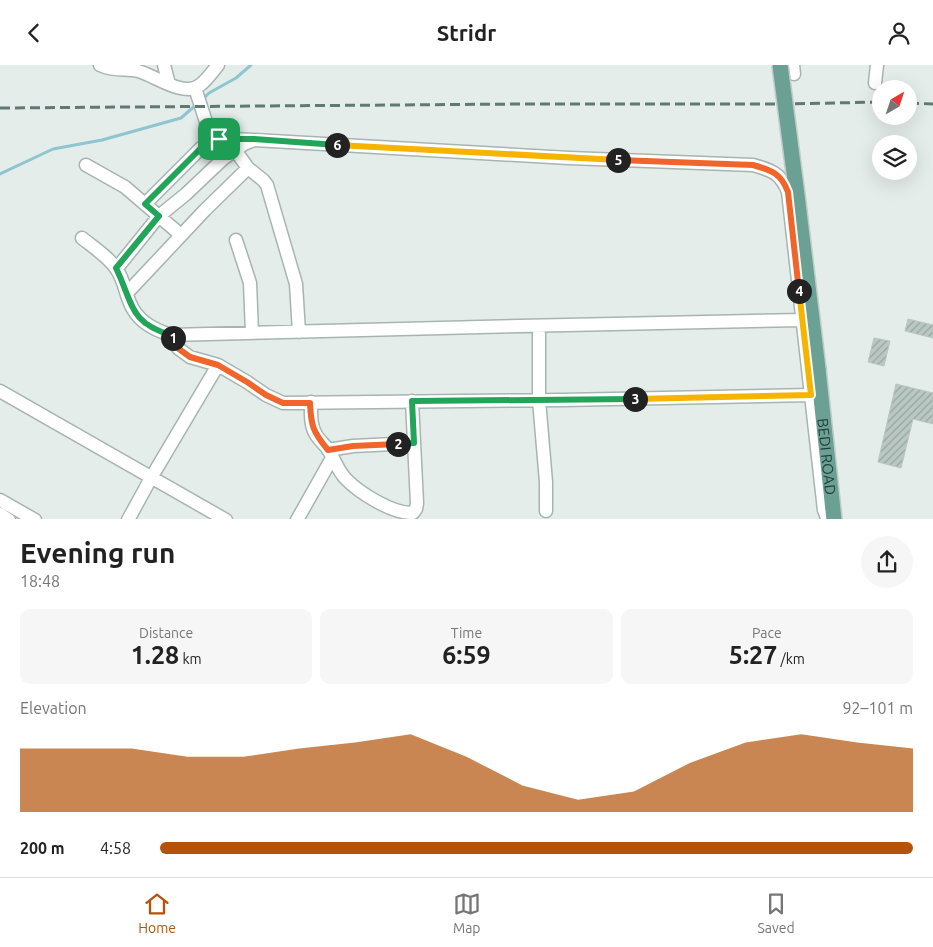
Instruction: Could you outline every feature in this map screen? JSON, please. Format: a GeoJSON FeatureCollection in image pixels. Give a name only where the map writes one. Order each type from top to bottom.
{"type":"FeatureCollection","features":[{"type":"Feature","properties":{"kind":"main road","name":"BEDI ROAD"},"geometry":{"type":"LineString","coordinates":[[780,65],[819,377],[831,517]]}},
{"type":"Feature","properties":{"kind":"street"},"geometry":{"type":"LineString","coordinates":[[100,65],[117,70],[136,68],[169,84],[187,89],[194,89],[200,85],[218,65]]}},
{"type":"Feature","properties":{"kind":"street"},"geometry":{"type":"LineString","coordinates":[[164,65],[169,84]]}},
{"type":"Feature","properties":{"kind":"street"},"geometry":{"type":"LineString","coordinates":[[875,80],[877,65]]}},
{"type":"Feature","properties":{"kind":"street"},"geometry":{"type":"LineString","coordinates":[[194,89],[209,131],[219,139]]}},
{"type":"Feature","properties":{"kind":"street"},"geometry":{"type":"LineString","coordinates":[[145,204],[201,148],[219,139],[254,139],[569,158],[753,165],[775,173],[782,178],[788,192],[824,510],[831,517]]}},
{"type":"Feature","properties":{"kind":"street"},"geometry":{"type":"LineString","coordinates":[[116,268],[159,216],[186,194],[224,158],[254,139]]}},
{"type":"Feature","properties":{"kind":"street"},"geometry":{"type":"LineString","coordinates":[[235,150],[248,168],[267,185],[296,284],[299,332]]}},
{"type":"Feature","properties":{"kind":"street"},"geometry":{"type":"LineString","coordinates":[[86,165],[125,187],[182,235]]}},
{"type":"Feature","properties":{"kind":"street"},"geometry":{"type":"LineString","coordinates":[[127,293],[248,168]]}},
{"type":"Feature","properties":{"kind":"street"},"geometry":{"type":"LineString","coordinates":[[82,238],[116,268],[134,311],[146,324],[157,331],[171,335],[803,320]]}},
{"type":"Feature","properties":{"kind":"street"},"geometry":{"type":"LineString","coordinates":[[236,240],[250,283],[252,333]]}},
{"type":"Feature","properties":{"kind":"street"},"geometry":{"type":"LineString","coordinates":[[539,334],[539,400],[546,482],[546,511]]}},
{"type":"Feature","properties":{"kind":"street"},"geometry":{"type":"LineString","coordinates":[[171,335],[175,344],[184,354],[199,361],[209,361],[218,365],[266,395],[283,403],[811,395]]}},
{"type":"Feature","properties":{"kind":"street"},"geometry":{"type":"LineString","coordinates":[[128,519],[218,365]]}},
{"type":"Feature","properties":{"kind":"street"},"geometry":{"type":"LineString","coordinates":[[0,391],[226,519]]}},
{"type":"Feature","properties":{"kind":"street"},"geometry":{"type":"LineString","coordinates":[[310,403],[314,432],[345,478],[354,486],[386,506],[415,514],[417,503],[412,401]]}},
{"type":"Feature","properties":{"kind":"street"},"geometry":{"type":"LineString","coordinates":[[297,519],[332,457],[353,446],[414,443]]}},
{"type":"Feature","properties":{"kind":"street"},"geometry":{"type":"LineString","coordinates":[[306,519],[332,457]]}},
{"type":"Feature","properties":{"kind":"street"},"geometry":{"type":"LineString","coordinates":[[0,500],[35,519]]}},
{"type":"Feature","properties":{"kind":"street"},"geometry":{"type":"LineString","coordinates":[[0,514],[9,519]]}},
{"type":"Feature","properties":{"kind":"building"},"geometry":{"type":"Polygon","coordinates":[[[908,319],[933,325],[933,338],[905,331],[908,319]]]}},
{"type":"Feature","properties":{"kind":"building"},"geometry":{"type":"Polygon","coordinates":[[[874,338],[890,341],[884,366],[868,362],[874,338]]]}},
{"type":"Feature","properties":{"kind":"building"},"geometry":{"type":"Polygon","coordinates":[[[896,384],[933,393],[933,424],[913,419],[901,468],[878,462],[896,384]]]}},
{"type":"Feature","properties":{"kind":"waterway"},"geometry":{"type":"LineString","coordinates":[[202,100],[209,93],[236,78],[251,65]]}},
{"type":"Feature","properties":{"kind":"waterway"},"geometry":{"type":"LineString","coordinates":[[0,174],[53,149],[102,140],[181,118],[197,104]]}},
{"type":"Feature","properties":{"kind":"railway"},"geometry":{"type":"LineString","coordinates":[[0,108],[872,102]]}},
{"type":"Feature","properties":{"kind":"railway"},"geometry":{"type":"LineString","coordinates":[[918,103],[933,104]]}},
{"type":"Feature","properties":{"kind":"route"},"geometry":{"type":"LineString","coordinates":[[219,139],[254,139],[569,158],[753,165],[766,169],[782,178],[788,192],[811,395],[412,401],[414,443],[353,446],[328,450],[314,432],[310,403],[283,403],[266,395],[218,365],[209,361],[199,361],[184,354],[175,344],[171,335],[157,331],[146,324],[134,311],[116,268],[159,216],[145,204],[201,148],[219,139]]}}]}
